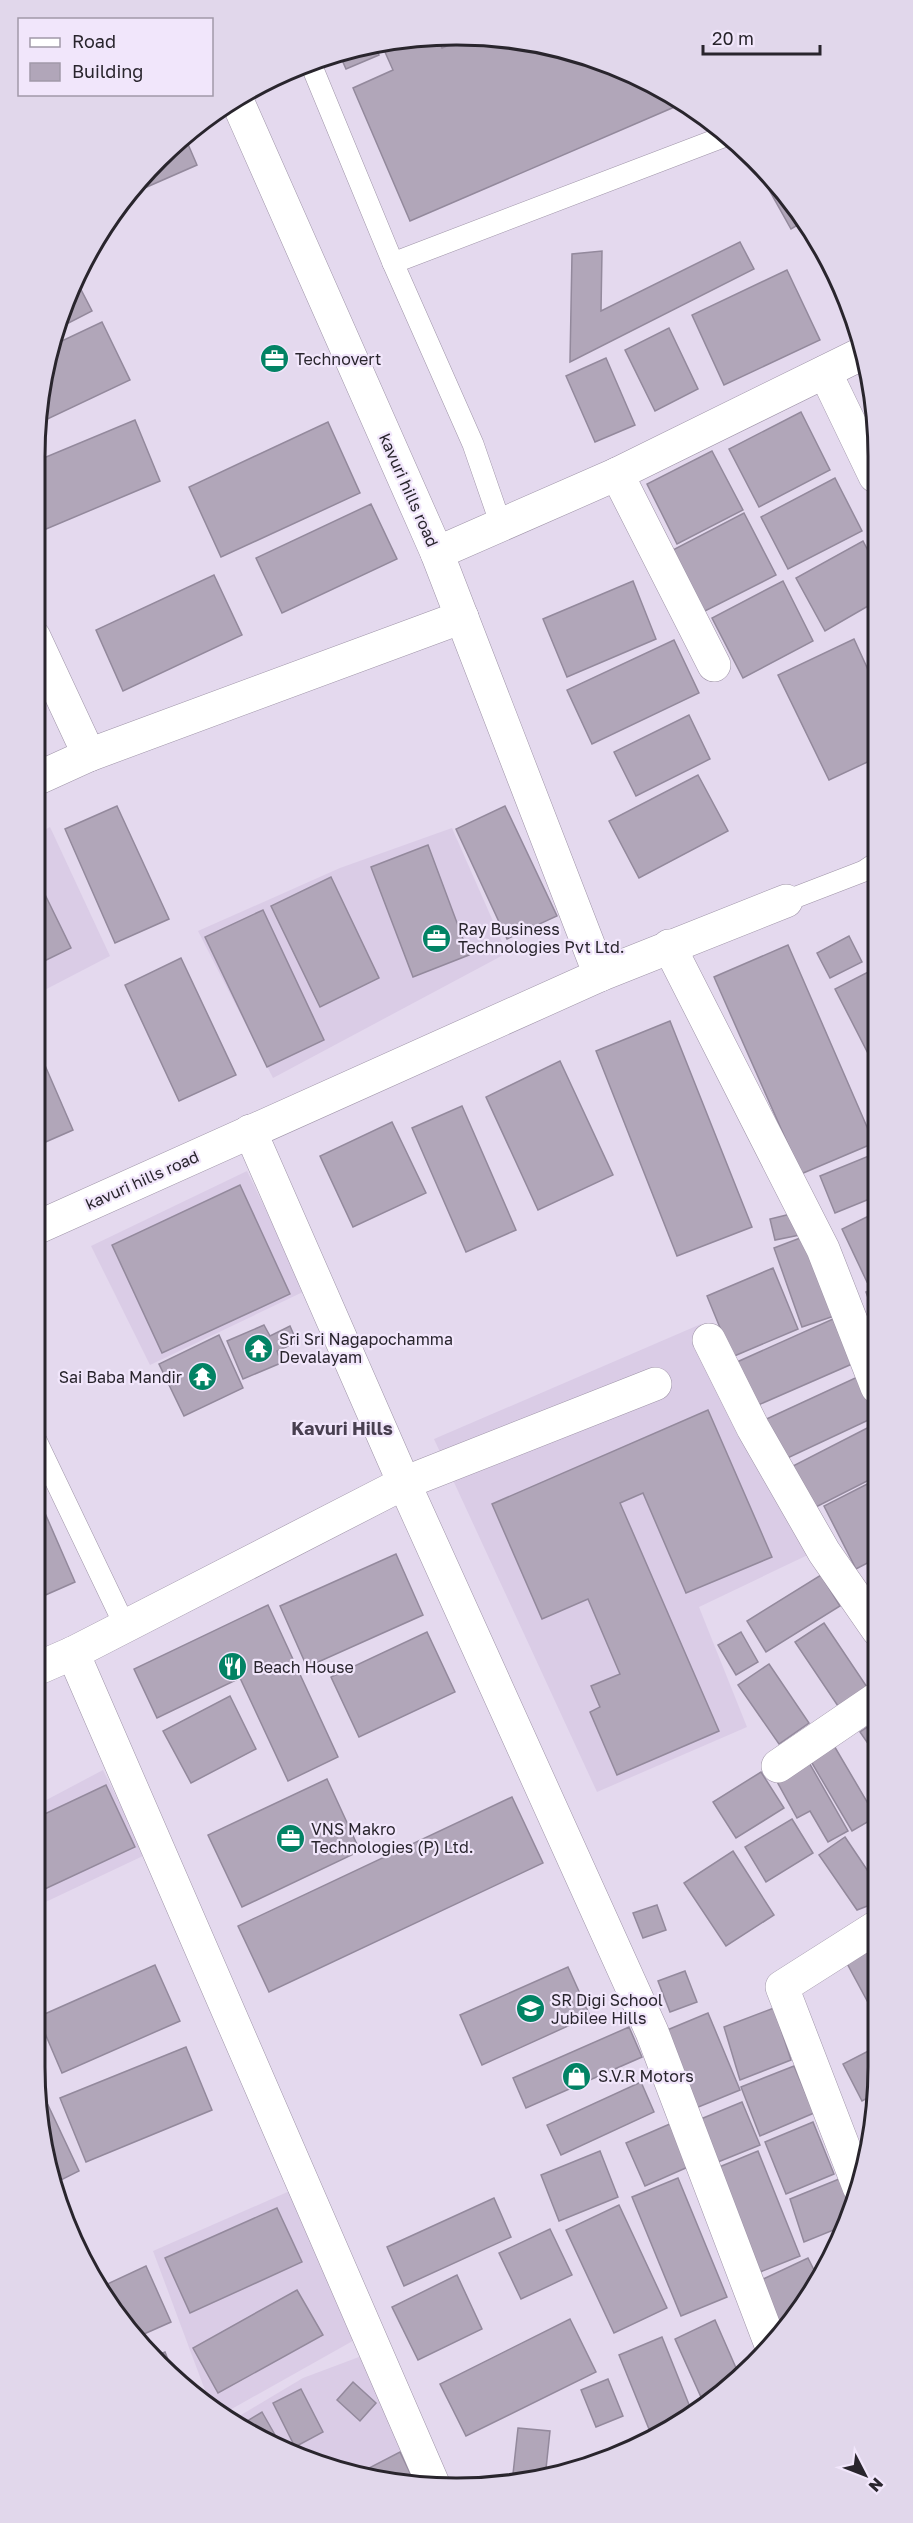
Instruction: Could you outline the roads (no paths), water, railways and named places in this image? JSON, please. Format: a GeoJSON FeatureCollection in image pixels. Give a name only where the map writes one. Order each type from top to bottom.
{"type":"FeatureCollection","features":[{"type":"Feature","properties":{"kind":"street","name":"kavuri hills road"},"geometry":{"type":"LineString","coordinates":[[240,107],[437,553],[617,474],[856,357]]}},
{"type":"Feature","properties":{"kind":"street"},"geometry":{"type":"LineString","coordinates":[[825,372],[868,461]]}},
{"type":"Feature","properties":{"kind":"street"},"geometry":{"type":"LineString","coordinates":[[617,474],[714,665]]}},
{"type":"Feature","properties":{"kind":"street"},"geometry":{"type":"LineString","coordinates":[[437,553],[600,975]]}},
{"type":"Feature","properties":{"kind":"street"},"geometry":{"type":"LineString","coordinates":[[45,775],[89,754],[462,617]]}},
{"type":"Feature","properties":{"kind":"street"},"geometry":{"type":"LineString","coordinates":[[45,660],[89,754]]}},
{"type":"Feature","properties":{"kind":"street","name":"kavuri hills road"},"geometry":{"type":"LineString","coordinates":[[45,1224],[600,975],[786,901]]}},
{"type":"Feature","properties":{"kind":"street"},"geometry":{"type":"LineString","coordinates":[[669,946],[823,1249],[868,1364]]}},
{"type":"Feature","properties":{"kind":"street"},"geometry":{"type":"LineString","coordinates":[[250,1131],[404,1483],[652,2032],[768,2336]]}},
{"type":"Feature","properties":{"kind":"street"},"geometry":{"type":"LineString","coordinates":[[709,1340],[753,1428],[824,1552],[868,1616]]}},
{"type":"Feature","properties":{"kind":"street"},"geometry":{"type":"LineString","coordinates":[[45,1665],[404,1483],[656,1384]]}},
{"type":"Feature","properties":{"kind":"street"},"geometry":{"type":"LineString","coordinates":[[73,1653],[430,2477]]}},
{"type":"Feature","properties":{"kind":"street"},"geometry":{"type":"LineString","coordinates":[[778,1766],[868,1705]]}},
{"type":"Feature","properties":{"kind":"street"},"geometry":{"type":"LineString","coordinates":[[854,2174],[782,1987],[868,1932]]}},
{"type":"Feature","properties":{"kind":"lane"},"geometry":{"type":"LineString","coordinates":[[314,71],[393,263],[473,444],[501,525]]}},
{"type":"Feature","properties":{"kind":"lane"},"geometry":{"type":"LineString","coordinates":[[393,263],[717,138]]}},
{"type":"Feature","properties":{"kind":"lane"},"geometry":{"type":"LineString","coordinates":[[786,901],[868,875]]}},
{"type":"Feature","properties":{"kind":"lane"},"geometry":{"type":"LineString","coordinates":[[45,1459],[125,1626]]}},
{"type":"Feature","properties":{"kind":"place","name":"Technovert"},"geometry":{"type":"Point","coordinates":[274,359]}},
{"type":"Feature","properties":{"kind":"place","name":"Ray Business Technologies Pvt Ltd."},"geometry":{"type":"Point","coordinates":[437,938]}},
{"type":"Feature","properties":{"kind":"place","name":"Sri Sri Nagapochamma Devalayam"},"geometry":{"type":"Point","coordinates":[258,1348]}},
{"type":"Feature","properties":{"kind":"place","name":"Sai Baba Mandir"},"geometry":{"type":"Point","coordinates":[203,1377]}},
{"type":"Feature","properties":{"kind":"place","name":"Beach House"},"geometry":{"type":"Point","coordinates":[232,1667]}},
{"type":"Feature","properties":{"kind":"place","name":"VNS Makro Technologies (P) Ltd."},"geometry":{"type":"Point","coordinates":[290,1838]}},
{"type":"Feature","properties":{"kind":"place","name":"SR Digi School Jubilee Hills"},"geometry":{"type":"Point","coordinates":[530,2009]}},
{"type":"Feature","properties":{"kind":"place","name":"S.V.R Motors"},"geometry":{"type":"Point","coordinates":[577,2076]}},
{"type":"Feature","properties":{"kind":"district","name":"Kavuri Hills"},"geometry":{"type":"Point","coordinates":[342,1428]}}]}
